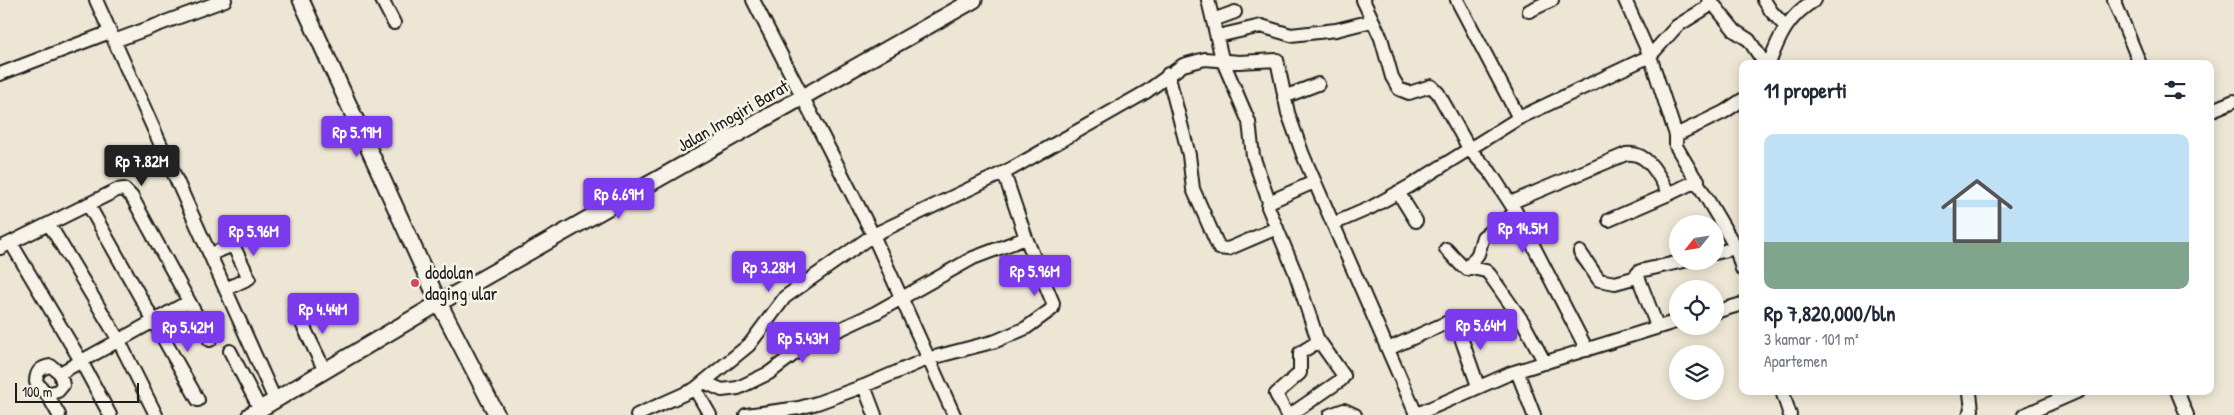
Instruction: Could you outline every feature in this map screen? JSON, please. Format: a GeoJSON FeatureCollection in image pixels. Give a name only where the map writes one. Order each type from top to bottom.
{"type":"FeatureCollection","features":[{"type":"Feature","properties":{"kind":"main road"},"geometry":{"type":"LineString","coordinates":[[300,0],[439,303],[497,415]]}},
{"type":"Feature","properties":{"kind":"main road","name":"Jalan Imogiri Barat"},"geometry":{"type":"LineString","coordinates":[[255,412],[800,92],[974,0]]}},
{"type":"Feature","properties":{"kind":"street"},"geometry":{"type":"LineString","coordinates":[[96,0],[275,400]]}},
{"type":"Feature","properties":{"kind":"street"},"geometry":{"type":"LineString","coordinates":[[0,74],[225,0]]}},
{"type":"Feature","properties":{"kind":"street"},"geometry":{"type":"LineString","coordinates":[[382,0],[394,23]]}},
{"type":"Feature","properties":{"kind":"street"},"geometry":{"type":"LineString","coordinates":[[753,0],[873,235],[927,359],[954,415]]}},
{"type":"Feature","properties":{"kind":"street"},"geometry":{"type":"LineString","coordinates":[[1208,0],[1222,59],[1246,110],[1254,156],[1269,202],[1269,210],[1319,341],[1343,373],[1343,378],[1289,415],[1276,394],[1300,373],[1300,353],[1319,341]]}},
{"type":"Feature","properties":{"kind":"street"},"geometry":{"type":"LineString","coordinates":[[1363,0],[1395,85],[1409,93],[1434,87],[1470,150],[1490,172],[1513,207],[1587,350]]}},
{"type":"Feature","properties":{"kind":"street"},"geometry":{"type":"LineString","coordinates":[[1457,0],[1519,118]]}},
{"type":"Feature","properties":{"kind":"street"},"geometry":{"type":"LineString","coordinates":[[1529,10],[1552,0]]}},
{"type":"Feature","properties":{"kind":"street"},"geometry":{"type":"LineString","coordinates":[[1625,0],[1650,56],[1676,135],[1676,146],[1682,159],[1698,180],[1736,248],[1739,259]]}},
{"type":"Feature","properties":{"kind":"street"},"geometry":{"type":"LineString","coordinates":[[1333,224],[1370,208],[1470,150],[1519,118],[1650,56],[1678,26],[1706,8],[1709,0]]}},
{"type":"Feature","properties":{"kind":"street"},"geometry":{"type":"LineString","coordinates":[[1709,0],[1735,32],[1749,40],[1762,60]]}},
{"type":"Feature","properties":{"kind":"street"},"geometry":{"type":"LineString","coordinates":[[1764,0],[1785,26]]}},
{"type":"Feature","properties":{"kind":"street"},"geometry":{"type":"LineString","coordinates":[[1771,60],[1785,26],[1801,8],[1815,0]]}},
{"type":"Feature","properties":{"kind":"street"},"geometry":{"type":"LineString","coordinates":[[2114,0],[2138,60]]}},
{"type":"Feature","properties":{"kind":"street"},"geometry":{"type":"LineString","coordinates":[[1213,20],[1235,12]]}},
{"type":"Feature","properties":{"kind":"street"},"geometry":{"type":"LineString","coordinates":[[1218,36],[1261,26],[1291,35],[1336,30],[1372,21]]}},
{"type":"Feature","properties":{"kind":"street"},"geometry":{"type":"LineString","coordinates":[[638,415],[700,385],[749,344],[782,300],[873,235],[1004,173],[1138,96],[1183,65],[1198,60],[1222,59],[1239,62],[1277,60],[1284,97],[1314,182],[1415,415],[1516,371],[1669,323]]}},
{"type":"Feature","properties":{"kind":"street"},"geometry":{"type":"LineString","coordinates":[[1168,74],[1189,155],[1193,188],[1219,248],[1228,249],[1277,228]]}},
{"type":"Feature","properties":{"kind":"street"},"geometry":{"type":"LineString","coordinates":[[1284,97],[1318,84]]}},
{"type":"Feature","properties":{"kind":"street"},"geometry":{"type":"LineString","coordinates":[[2214,109],[2234,101]]}},
{"type":"Feature","properties":{"kind":"street"},"geometry":{"type":"LineString","coordinates":[[1676,135],[1724,112],[1739,102]]}},
{"type":"Feature","properties":{"kind":"street"},"geometry":{"type":"LineString","coordinates":[[1467,269],[1480,249],[1483,237],[1513,207],[1626,154],[1636,153],[1656,171],[1669,194]]}},
{"type":"Feature","properties":{"kind":"street"},"geometry":{"type":"LineString","coordinates":[[746,415],[798,408],[864,386],[927,359],[977,347],[1016,334],[1030,326],[1052,308],[1053,303],[1026,238],[1004,173]]}},
{"type":"Feature","properties":{"kind":"street"},"geometry":{"type":"LineString","coordinates":[[1609,220],[1698,180]]}},
{"type":"Feature","properties":{"kind":"street"},"geometry":{"type":"LineString","coordinates":[[1269,202],[1314,182]]}},
{"type":"Feature","properties":{"kind":"street"},"geometry":{"type":"LineString","coordinates":[[110,415],[81,361],[6,246],[117,190],[128,192],[210,340]]}},
{"type":"Feature","properties":{"kind":"street"},"geometry":{"type":"LineString","coordinates":[[1398,192],[1416,221]]}},
{"type":"Feature","properties":{"kind":"street"},"geometry":{"type":"LineString","coordinates":[[88,204],[198,400]]}},
{"type":"Feature","properties":{"kind":"street"},"geometry":{"type":"LineString","coordinates":[[49,224],[118,340],[156,415]]}},
{"type":"Feature","properties":{"kind":"street"},"geometry":{"type":"LineString","coordinates":[[700,385],[722,390],[738,388],[769,373],[806,345],[901,299],[973,258],[1026,238]]}},
{"type":"Feature","properties":{"kind":"street"},"geometry":{"type":"LineString","coordinates":[[211,254],[233,245],[250,278],[226,289]]}},
{"type":"Feature","properties":{"kind":"street"},"geometry":{"type":"LineString","coordinates":[[1724,251],[1736,248]]}},
{"type":"Feature","properties":{"kind":"street"},"geometry":{"type":"LineString","coordinates":[[1446,249],[1467,269],[1481,270],[1490,274],[1523,322],[1544,363]]}},
{"type":"Feature","properties":{"kind":"street"},"geometry":{"type":"LineString","coordinates":[[1580,252],[1597,279],[1601,281],[1615,283],[1637,277]]}},
{"type":"Feature","properties":{"kind":"street"},"geometry":{"type":"LineString","coordinates":[[1656,326],[1637,277],[1640,271],[1669,264]]}},
{"type":"Feature","properties":{"kind":"street"},"geometry":{"type":"LineString","coordinates":[[60,373],[188,302]]}},
{"type":"Feature","properties":{"kind":"street"},"geometry":{"type":"LineString","coordinates":[[1724,309],[1739,305]]}},
{"type":"Feature","properties":{"kind":"street"},"geometry":{"type":"LineString","coordinates":[[296,310],[325,371]]}},
{"type":"Feature","properties":{"kind":"street"},"geometry":{"type":"LineString","coordinates":[[1388,349],[1448,322],[1454,322],[1478,386]]}},
{"type":"Feature","properties":{"kind":"street"},"geometry":{"type":"LineString","coordinates":[[230,351],[255,412]]}},
{"type":"Feature","properties":{"kind":"street"},"geometry":{"type":"LineString","coordinates":[[47,394],[58,391],[63,385],[60,373],[51,366],[45,367],[36,375],[39,387],[47,394],[59,415]]}},
{"type":"Feature","properties":{"kind":"street"},"geometry":{"type":"LineString","coordinates":[[1516,371],[1534,415]]}},
{"type":"Feature","properties":{"kind":"street"},"geometry":{"type":"LineString","coordinates":[[700,385],[710,415]]}},
{"type":"Feature","properties":{"kind":"street"},"geometry":{"type":"LineString","coordinates":[[864,386],[875,415]]}},
{"type":"Feature","properties":{"kind":"street"},"geometry":{"type":"LineString","coordinates":[[1783,395],[1790,415]]}},
{"type":"Feature","properties":{"kind":"street"},"geometry":{"type":"LineString","coordinates":[[1969,415],[1972,410],[1970,395]]}},
{"type":"Feature","properties":{"kind":"street"},"geometry":{"type":"LineString","coordinates":[[2024,415],[2070,395]]}},
{"type":"Feature","properties":{"kind":"street"},"geometry":{"type":"LineString","coordinates":[[2179,395],[2187,415]]}},
{"type":"Feature","properties":{"kind":"street"},"geometry":{"type":"LineString","coordinates":[[1330,415],[1344,410],[1355,415]]}},
{"type":"Feature","properties":{"kind":"waterway"},"geometry":{"type":"LineString","coordinates":[[0,81],[87,47]]}},
{"type":"Feature","properties":{"kind":"place","name":"dodolan daging ular"},"geometry":{"type":"Point","coordinates":[415,283]}}]}
